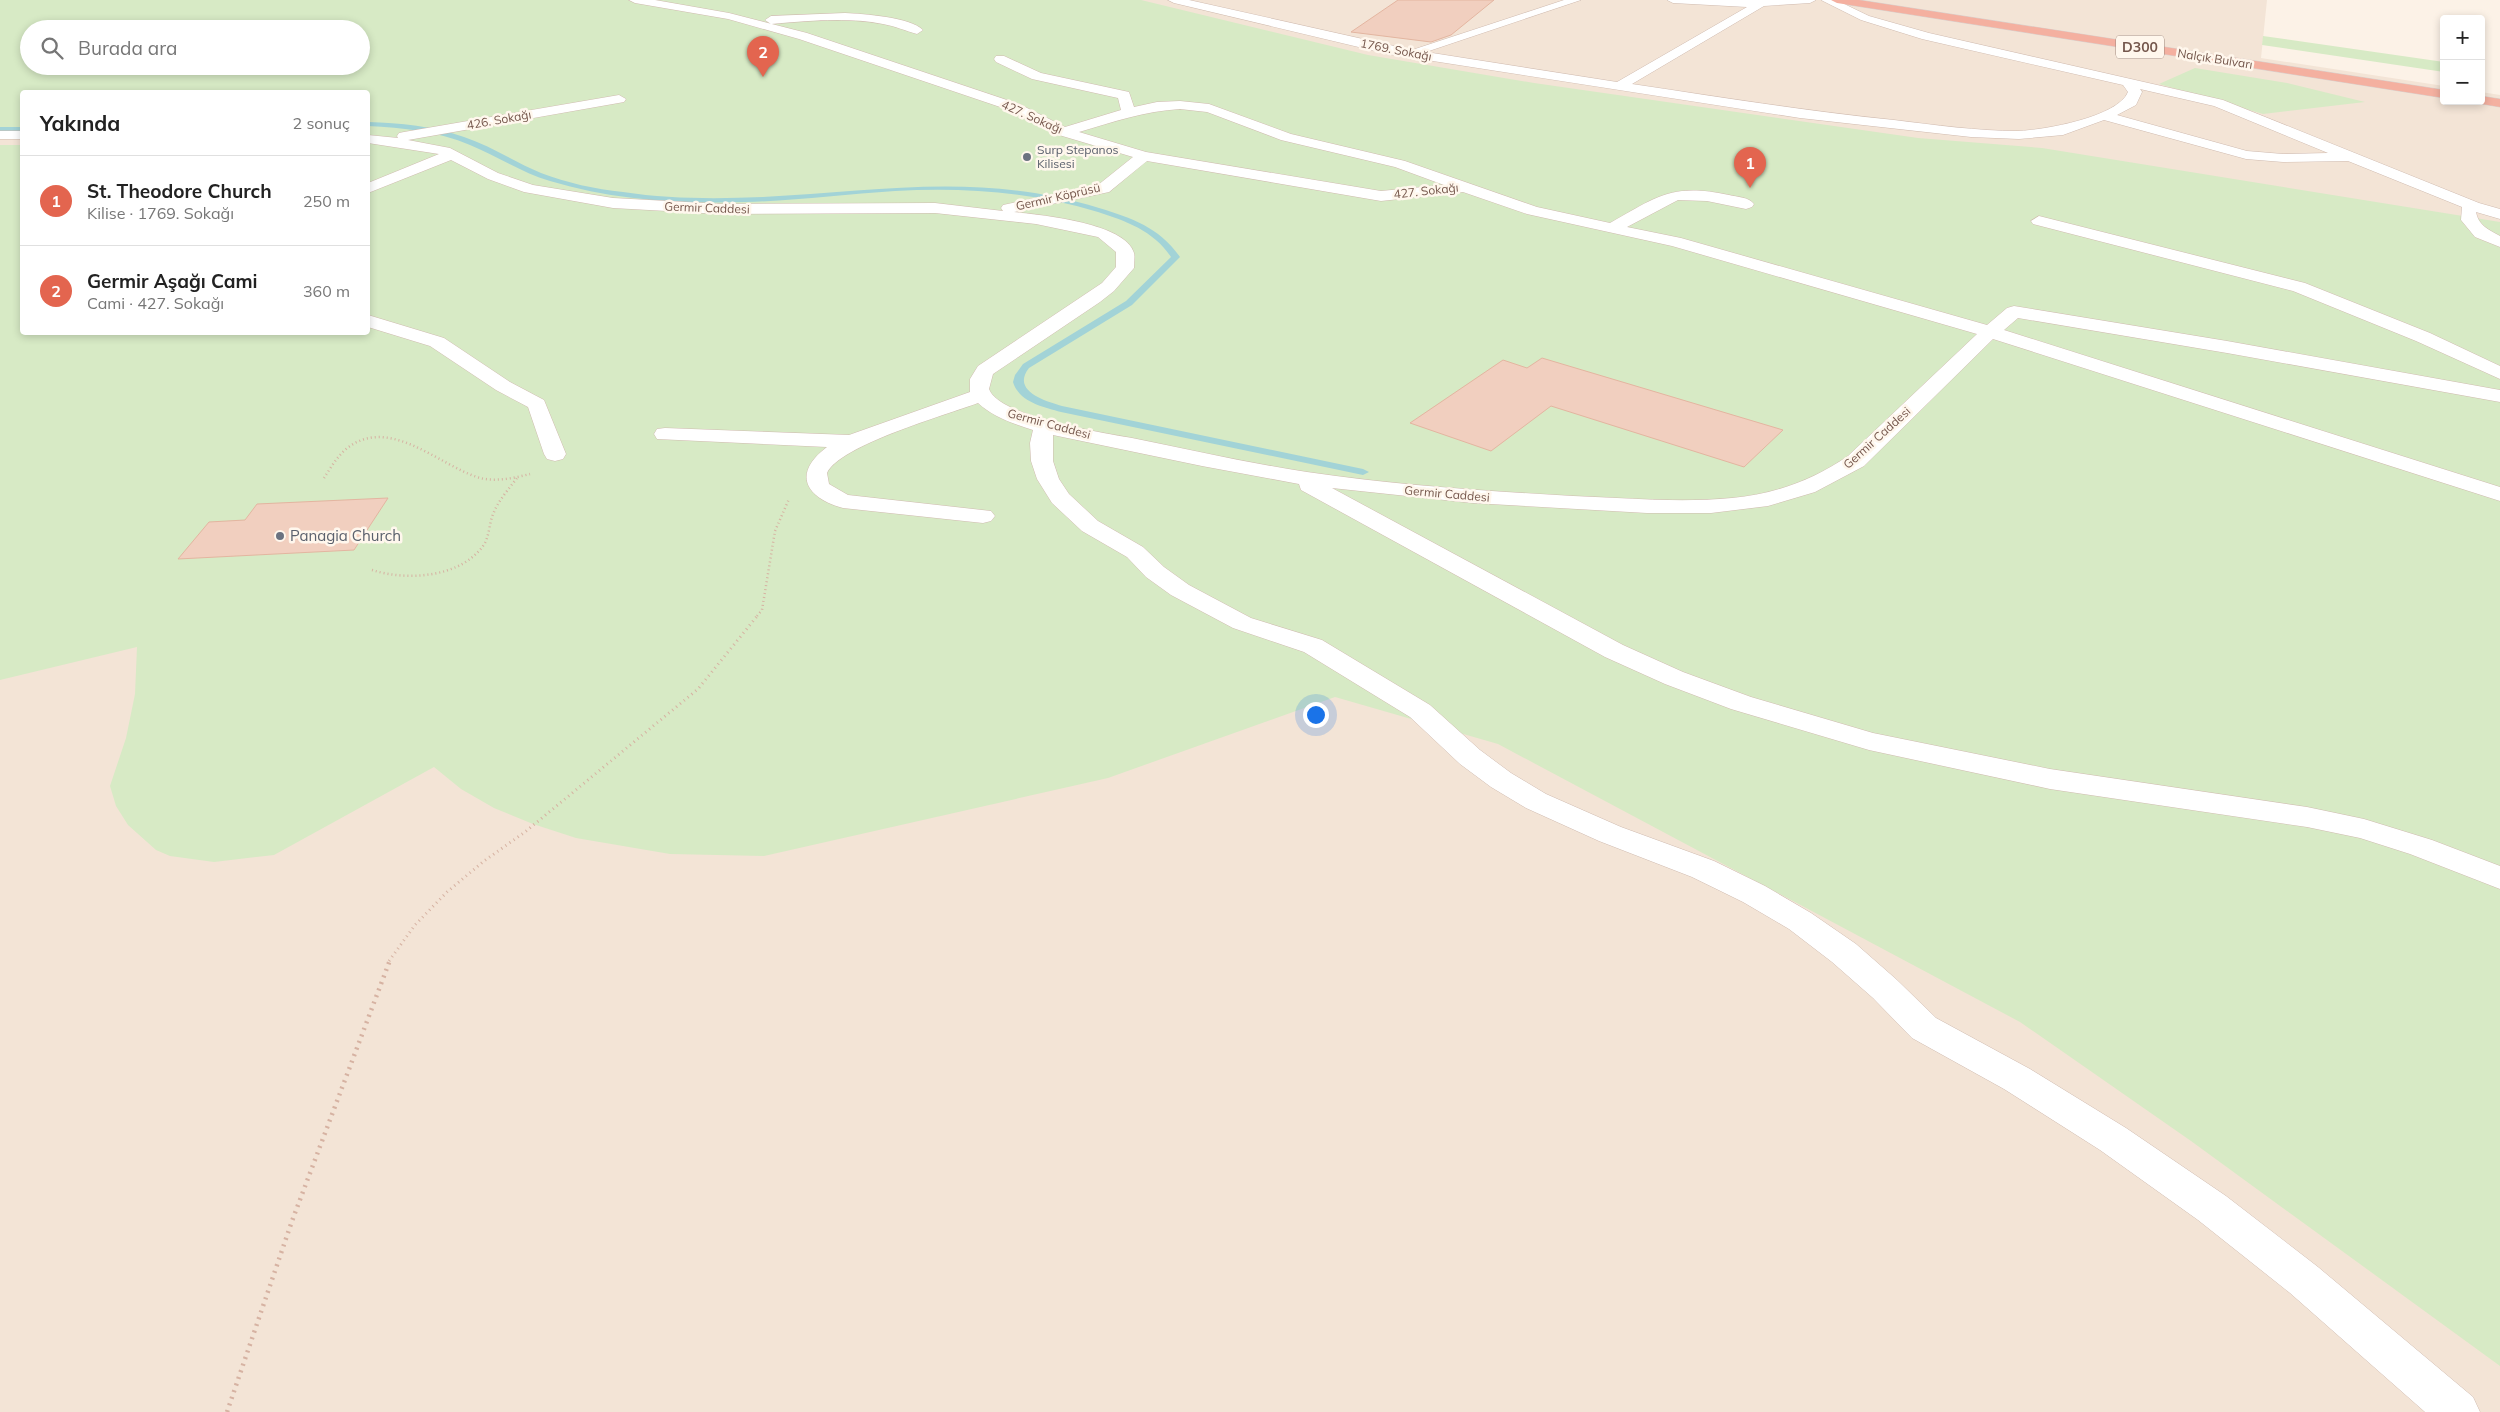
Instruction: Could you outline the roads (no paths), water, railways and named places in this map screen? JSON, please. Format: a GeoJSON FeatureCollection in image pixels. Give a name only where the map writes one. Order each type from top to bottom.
{"type":"FeatureCollection","features":[{"type":"Feature","properties":{"kind":"highway","name":"Nalçık Bulvarı"},"geometry":{"type":"LineString","coordinates":[[1837,0],[2440,93]]}},
{"type":"Feature","properties":{"kind":"highway"},"geometry":{"type":"LineString","coordinates":[[2485,101],[2500,103]]}},
{"type":"Feature","properties":{"kind":"street","name":"427. Sokağı"},"geometry":{"type":"LineString","coordinates":[[635,0],[755,22],[803,36],[1014,107],[1064,132],[1144,156],[1382,196],[1466,188]]}},
{"type":"Feature","properties":{"kind":"street","name":"1769. Sokağı"},"geometry":{"type":"LineString","coordinates":[[1174,0],[1411,53],[1800,114],[1988,134],[2062,132],[2132,102],[2135,92],[2127,81]]}},
{"type":"Feature","properties":{"kind":"street"},"geometry":{"type":"LineString","coordinates":[[1411,53],[1575,0]]}},
{"type":"Feature","properties":{"kind":"street"},"geometry":{"type":"LineString","coordinates":[[1673,0],[1716,4],[1760,4],[1810,0]]}},
{"type":"Feature","properties":{"kind":"street"},"geometry":{"type":"LineString","coordinates":[[1827,0],[1865,18],[1934,38],[2218,103],[2472,206],[2500,214]]}},
{"type":"Feature","properties":{"kind":"street"},"geometry":{"type":"LineString","coordinates":[[1221,11],[1245,4]]}},
{"type":"Feature","properties":{"kind":"street"},"geometry":{"type":"LineString","coordinates":[[1621,85],[1760,4]]}},
{"type":"Feature","properties":{"kind":"street"},"geometry":{"type":"LineString","coordinates":[[755,22],[804,18],[850,18],[889,22],[917,30]]}},
{"type":"Feature","properties":{"kind":"street"},"geometry":{"type":"LineString","coordinates":[[1000,59],[1037,76],[1124,95],[1129,112]]}},
{"type":"Feature","properties":{"kind":"street","name":"426. Sokağı"},"geometry":{"type":"LineString","coordinates":[[374,140],[619,99]]}},
{"type":"Feature","properties":{"kind":"street"},"geometry":{"type":"LineString","coordinates":[[1064,132],[1129,112],[1168,105],[1210,108],[1286,137],[1400,164],[1533,211],[1675,242],[1990,332],[2500,494]]}},
{"type":"Feature","properties":{"kind":"street"},"geometry":{"type":"LineString","coordinates":[[2103,116],[2242,154],[2283,158],[2355,157]]}},
{"type":"Feature","properties":{"kind":"street"},"geometry":{"type":"LineString","coordinates":[[0,136],[20,136]]}},
{"type":"Feature","properties":{"kind":"street","name":"Germir Caddesi"},"geometry":{"type":"LineString","coordinates":[[374,140],[422,146],[452,154],[493,176],[530,189],[613,203],[721,209],[904,207],[990,212],[1036,218],[1103,233],[1120,245],[1126,260],[1125,268],[1108,287],[985,370],[980,378],[981,395],[999,410],[1045,425],[1202,460],[1292,476],[1438,494],[1645,508],[1721,506],[1763,500],[1815,485],[1850,465],[1990,332],[2014,312],[2227,347],[2500,396]]}},
{"type":"Feature","properties":{"kind":"street"},"geometry":{"type":"LineString","coordinates":[[370,187],[452,154]]}},
{"type":"Feature","properties":{"kind":"street"},"geometry":{"type":"LineString","coordinates":[[2214,163],[2242,154]]}},
{"type":"Feature","properties":{"kind":"street","name":"Germir Köprüsü"},"geometry":{"type":"LineString","coordinates":[[990,212],[1103,188],[1144,156]]}},
{"type":"Feature","properties":{"kind":"street"},"geometry":{"type":"LineString","coordinates":[[1613,228],[1668,197],[1676,195],[1705,195],[1746,204]]}},
{"type":"Feature","properties":{"kind":"street"},"geometry":{"type":"LineString","coordinates":[[2472,206],[2468,210],[2469,220],[2482,232],[2500,242]]}},
{"type":"Feature","properties":{"kind":"street"},"geometry":{"type":"LineString","coordinates":[[2039,221],[2299,287],[2416,334],[2500,373]]}},
{"type":"Feature","properties":{"kind":"street"},"geometry":{"type":"LineString","coordinates":[[370,321],[413,332],[437,342],[458,354],[503,386],[537,404],[555,454]]}},
{"type":"Feature","properties":{"kind":"street"},"geometry":{"type":"LineString","coordinates":[[981,395],[854,442],[835,452],[817,469],[815,477],[817,486],[822,492],[844,501],[982,516]]}},
{"type":"Feature","properties":{"kind":"street"},"geometry":{"type":"LineString","coordinates":[[1045,425],[1041,443],[1042,461],[1048,480],[1060,498],[1090,526],[1135,552],[1155,572],[1180,590],[1242,623],[1313,646],[1420,711],[1470,757],[1501,780],[1536,801],[1610,834],[1703,869],[1754,894],[1800,921],[1844,953],[1885,988],[1924,1028],[2017,1079],[2073,1114],[2212,1208],[2304,1280],[2458,1412]]}},
{"type":"Feature","properties":{"kind":"street"},"geometry":{"type":"LineString","coordinates":[[665,434],[854,442]]}},
{"type":"Feature","properties":{"kind":"street"},"geometry":{"type":"LineString","coordinates":[[1292,476],[1614,651],[1674,678],[1741,704],[1869,741],[2050,779],[2211,805],[2308,817],[2364,829],[2421,847],[2500,878]]}},
{"type":"Feature","properties":{"kind":"waterway"},"geometry":{"type":"LineString","coordinates":[[370,124],[416,128],[452,135],[474,143],[551,179],[575,186],[624,195],[674,200],[748,200],[896,189],[988,189],[1049,197],[1118,216],[1155,234],[1163,240],[1176,257],[1129,303],[1026,366],[1021,372],[1018,382],[1021,389],[1040,402],[1061,409],[1363,472]]}},
{"type":"Feature","properties":{"kind":"waterway"},"geometry":{"type":"LineString","coordinates":[[0,129],[20,129]]}},
{"type":"Feature","properties":{"kind":"place","name":"Germir Aşağı Cami"},"geometry":{"type":"Point","coordinates":[763,77]}},
{"type":"Feature","properties":{"kind":"place","name":"Surp Stepanos Kilisesi"},"geometry":{"type":"Point","coordinates":[1027,157]}},
{"type":"Feature","properties":{"kind":"place","name":"St. Theodore Church"},"geometry":{"type":"Point","coordinates":[1750,188]}},
{"type":"Feature","properties":{"kind":"place","name":"Panagia Church"},"geometry":{"type":"Point","coordinates":[280,536]}}]}
